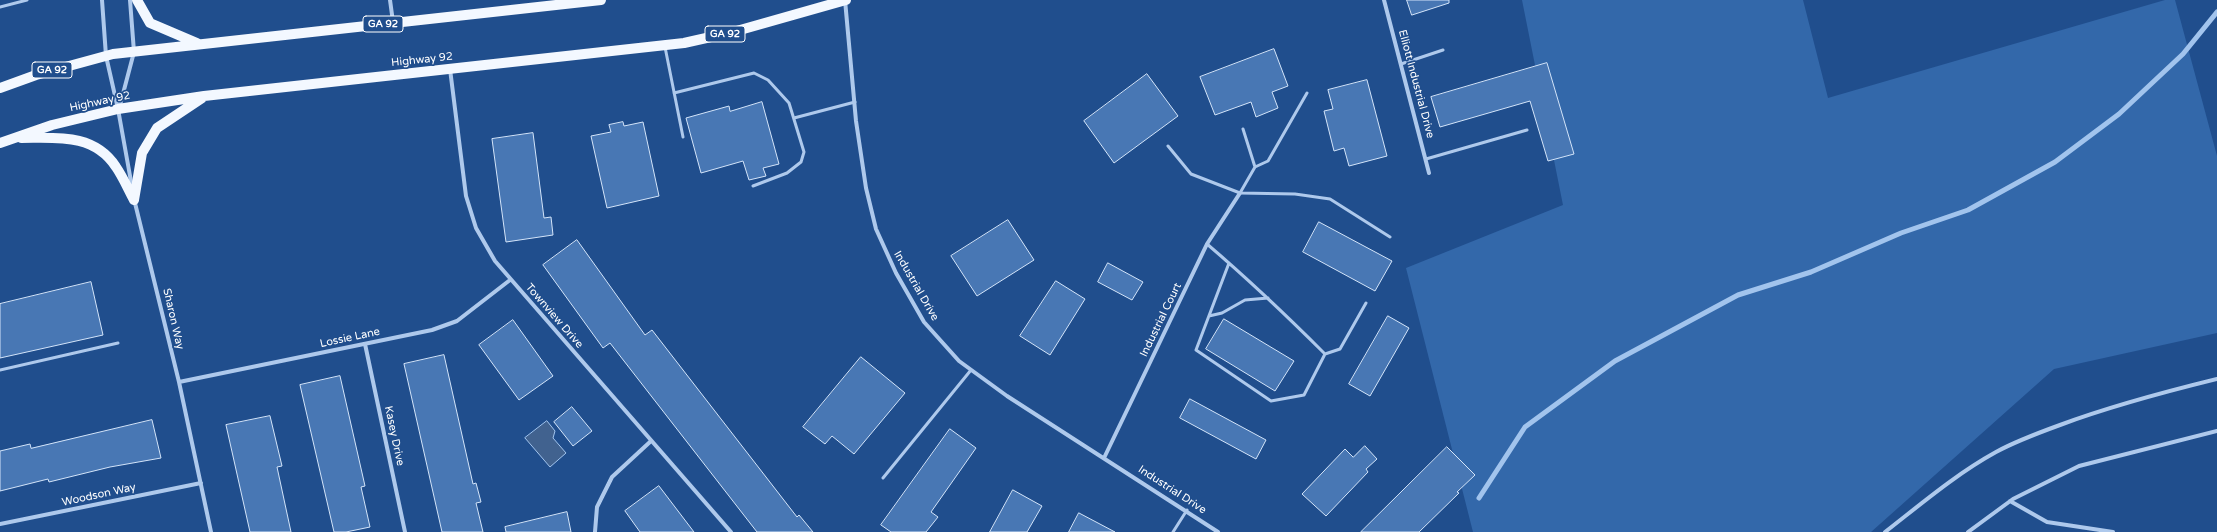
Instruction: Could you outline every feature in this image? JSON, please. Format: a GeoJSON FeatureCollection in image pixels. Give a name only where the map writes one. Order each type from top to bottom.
{"type":"FeatureCollection","features":[{"type":"Feature","properties":{"kind":"main road"},"geometry":{"type":"LineString","coordinates":[[137,0],[150,23],[198,44]]}},
{"type":"Feature","properties":{"kind":"main road","name":"GA 92"},"geometry":{"type":"LineString","coordinates":[[0,88],[36,75],[106,56],[198,44],[601,0]]}},
{"type":"Feature","properties":{"kind":"main road","name":"Highway 92"},"geometry":{"type":"LineString","coordinates":[[0,143],[52,124],[118,109],[204,96],[664,45],[732,32],[845,0]]}},
{"type":"Feature","properties":{"kind":"main road"},"geometry":{"type":"LineString","coordinates":[[134,200],[142,153],[157,128],[204,96]]}},
{"type":"Feature","properties":{"kind":"main road"},"geometry":{"type":"LineString","coordinates":[[13,139],[69,137],[100,148],[116,166],[134,200]]}},
{"type":"Feature","properties":{"kind":"street","name":"Sharon Way"},"geometry":{"type":"LineString","coordinates":[[102,0],[106,56],[118,109],[134,200],[179,382],[211,532]]}},
{"type":"Feature","properties":{"kind":"street"},"geometry":{"type":"LineString","coordinates":[[118,109],[134,52],[130,0]]}},
{"type":"Feature","properties":{"kind":"street"},"geometry":{"type":"LineString","coordinates":[[390,0],[393,23]]}},
{"type":"Feature","properties":{"kind":"street","name":"Industrial Drive"},"geometry":{"type":"LineString","coordinates":[[845,0],[854,102],[866,188],[876,230],[896,273],[924,322],[959,361],[1007,396],[1187,510],[1218,532]]}},
{"type":"Feature","properties":{"kind":"street","name":"Elliott Industrial Drive"},"geometry":{"type":"LineString","coordinates":[[1384,0],[1430,173]]}},
{"type":"Feature","properties":{"kind":"street","name":"Townview Drive"},"geometry":{"type":"LineString","coordinates":[[450,69],[466,196],[476,228],[494,262],[731,532]]}},
{"type":"Feature","properties":{"kind":"street","name":"Industrial Court"},"geometry":{"type":"LineString","coordinates":[[1104,458],[1207,244],[1240,193]]}},
{"type":"Feature","properties":{"kind":"street","name":"Lossie Lane"},"geometry":{"type":"LineString","coordinates":[[179,382],[432,330],[457,321],[510,280]]}},
{"type":"Feature","properties":{"kind":"street","name":"Kasey Drive"},"geometry":{"type":"LineString","coordinates":[[365,344],[405,532]]}},
{"type":"Feature","properties":{"kind":"street"},"geometry":{"type":"LineString","coordinates":[[1885,532],[1966,470],[1997,451],[2033,435],[2083,416],[2168,391],[2217,379]]}},
{"type":"Feature","properties":{"kind":"street"},"geometry":{"type":"LineString","coordinates":[[1968,532],[2010,501],[2079,466],[2217,431]]}},
{"type":"Feature","properties":{"kind":"street"},"geometry":{"type":"LineString","coordinates":[[595,532],[597,507],[612,477],[651,441]]}},
{"type":"Feature","properties":{"kind":"street","name":"Woodson Way"},"geometry":{"type":"LineString","coordinates":[[0,524],[201,483]]}},
{"type":"Feature","properties":{"kind":"street"},"geometry":{"type":"LineString","coordinates":[[2010,501],[2047,522],[2113,532]]}},
{"type":"Feature","properties":{"kind":"lane"},"geometry":{"type":"LineString","coordinates":[[0,7],[27,0]]}},
{"type":"Feature","properties":{"kind":"lane"},"geometry":{"type":"LineString","coordinates":[[664,45],[683,138]]}},
{"type":"Feature","properties":{"kind":"lane"},"geometry":{"type":"LineString","coordinates":[[1401,64],[1443,50]]}},
{"type":"Feature","properties":{"kind":"lane"},"geometry":{"type":"LineString","coordinates":[[674,93],[754,74],[768,80],[789,103],[804,152],[801,162],[787,173],[753,186]]}},
{"type":"Feature","properties":{"kind":"lane"},"geometry":{"type":"LineString","coordinates":[[1240,193],[1255,167],[1268,161],[1307,93]]}},
{"type":"Feature","properties":{"kind":"lane"},"geometry":{"type":"LineString","coordinates":[[794,118],[854,102]]}},
{"type":"Feature","properties":{"kind":"lane"},"geometry":{"type":"LineString","coordinates":[[1243,129],[1255,167]]}},
{"type":"Feature","properties":{"kind":"lane"},"geometry":{"type":"LineString","coordinates":[[1426,160],[1526,130]]}},
{"type":"Feature","properties":{"kind":"lane"},"geometry":{"type":"LineString","coordinates":[[1168,146],[1191,174],[1240,193],[1295,194],[1330,199],[1390,237]]}},
{"type":"Feature","properties":{"kind":"lane"},"geometry":{"type":"LineString","coordinates":[[1207,244],[1268,298],[1325,354]]}},
{"type":"Feature","properties":{"kind":"lane"},"geometry":{"type":"LineString","coordinates":[[1229,263],[1196,350],[1271,401],[1304,395],[1325,354],[1340,348],[1366,303]]}},
{"type":"Feature","properties":{"kind":"lane"},"geometry":{"type":"LineString","coordinates":[[1209,316],[1222,313],[1245,300],[1268,298]]}},
{"type":"Feature","properties":{"kind":"lane"},"geometry":{"type":"LineString","coordinates":[[0,370],[118,343]]}},
{"type":"Feature","properties":{"kind":"lane"},"geometry":{"type":"LineString","coordinates":[[883,478],[971,370]]}},
{"type":"Feature","properties":{"kind":"lane"},"geometry":{"type":"LineString","coordinates":[[1173,532],[1187,510]]}},
{"type":"Feature","properties":{"kind":"shaded area"},"geometry":{"type":"Polygon","coordinates":[[[1522,0],[1803,0],[1828,98],[2165,0],[2175,0],[2217,156],[2217,333],[2054,369],[1871,532],[1473,532],[1406,268],[1563,205],[1522,0]]]}},
{"type":"Feature","properties":{"kind":"shaded area"},"geometry":{"type":"Polygon","coordinates":[[[547,421],[555,431],[553,438],[566,453],[550,467],[525,438],[547,421]]]}},
{"type":"Feature","properties":{"kind":"building"},"geometry":{"type":"Polygon","coordinates":[[[1407,0],[1449,0],[1449,3],[1412,15],[1407,0]]]}},
{"type":"Feature","properties":{"kind":"building"},"geometry":{"type":"Polygon","coordinates":[[[1274,49],[1288,86],[1272,92],[1278,108],[1256,117],[1251,102],[1215,115],[1200,77],[1274,49]]]}},
{"type":"Feature","properties":{"kind":"building"},"geometry":{"type":"Polygon","coordinates":[[[1547,63],[1574,154],[1548,161],[1530,101],[1440,127],[1431,97],[1547,63]]]}},
{"type":"Feature","properties":{"kind":"building"},"geometry":{"type":"Polygon","coordinates":[[[1147,74],[1178,116],[1114,163],[1084,121],[1147,74]]]}},
{"type":"Feature","properties":{"kind":"building"},"geometry":{"type":"Polygon","coordinates":[[[1367,80],[1387,156],[1349,166],[1344,148],[1334,151],[1324,111],[1333,109],[1328,90],[1367,80]]]}},
{"type":"Feature","properties":{"kind":"building"},"geometry":{"type":"Polygon","coordinates":[[[762,102],[779,164],[763,168],[766,176],[749,180],[743,161],[701,173],[686,118],[729,106],[730,111],[762,102]]]}},
{"type":"Feature","properties":{"kind":"building"},"geometry":{"type":"Polygon","coordinates":[[[623,122],[624,126],[643,122],[659,196],[607,208],[591,136],[611,132],[609,125],[623,122]]]}},
{"type":"Feature","properties":{"kind":"building"},"geometry":{"type":"Polygon","coordinates":[[[533,133],[544,218],[551,217],[553,235],[506,242],[492,139],[533,133]]]}},
{"type":"Feature","properties":{"kind":"building"},"geometry":{"type":"Polygon","coordinates":[[[1008,220],[1034,260],[977,296],[951,256],[1008,220]]]}},
{"type":"Feature","properties":{"kind":"building"},"geometry":{"type":"Polygon","coordinates":[[[1319,222],[1392,261],[1375,291],[1303,252],[1319,222]]]}},
{"type":"Feature","properties":{"kind":"building"},"geometry":{"type":"Polygon","coordinates":[[[577,240],[645,335],[652,330],[797,517],[799,515],[813,532],[757,532],[610,343],[603,348],[543,265],[577,240]]]}},
{"type":"Feature","properties":{"kind":"building"},"geometry":{"type":"Polygon","coordinates":[[[1108,263],[1143,282],[1132,300],[1098,282],[1108,263]]]}},
{"type":"Feature","properties":{"kind":"building"},"geometry":{"type":"Polygon","coordinates":[[[1056,281],[1085,299],[1050,355],[1020,336],[1056,281]]]}},
{"type":"Feature","properties":{"kind":"building"},"geometry":{"type":"Polygon","coordinates":[[[91,282],[103,335],[0,358],[0,304],[91,282]]]}},
{"type":"Feature","properties":{"kind":"building"},"geometry":{"type":"Polygon","coordinates":[[[1388,316],[1409,328],[1370,396],[1349,384],[1388,316]]]}},
{"type":"Feature","properties":{"kind":"building"},"geometry":{"type":"Polygon","coordinates":[[[1224,319],[1294,361],[1275,391],[1206,349],[1224,319]]]}},
{"type":"Feature","properties":{"kind":"building"},"geometry":{"type":"Polygon","coordinates":[[[513,320],[553,376],[519,400],[479,345],[513,320]]]}},
{"type":"Feature","properties":{"kind":"building"},"geometry":{"type":"Polygon","coordinates":[[[444,355],[473,484],[476,483],[481,502],[476,503],[483,532],[442,532],[404,364],[444,355]]]}},
{"type":"Feature","properties":{"kind":"building"},"geometry":{"type":"Polygon","coordinates":[[[861,357],[905,393],[854,454],[832,436],[825,444],[803,427],[861,357]]]}},
{"type":"Feature","properties":{"kind":"building"},"geometry":{"type":"Polygon","coordinates":[[[340,376],[365,486],[361,487],[370,527],[346,532],[334,532],[300,385],[340,376]]]}},
{"type":"Feature","properties":{"kind":"building"},"geometry":{"type":"Polygon","coordinates":[[[1190,399],[1266,440],[1256,459],[1180,418],[1190,399]]]}},
{"type":"Feature","properties":{"kind":"building"},"geometry":{"type":"Polygon","coordinates":[[[572,407],[592,431],[573,446],[554,422],[572,407]]]}},
{"type":"Feature","properties":{"kind":"building"},"geometry":{"type":"Polygon","coordinates":[[[270,416],[282,466],[277,467],[291,532],[250,532],[226,425],[270,416]]]}},
{"type":"Feature","properties":{"kind":"building"},"geometry":{"type":"Polygon","coordinates":[[[152,420],[161,458],[110,467],[49,482],[48,479],[0,491],[0,451],[30,444],[31,448],[152,420]]]}},
{"type":"Feature","properties":{"kind":"building"},"geometry":{"type":"Polygon","coordinates":[[[950,429],[976,448],[931,512],[938,517],[926,532],[891,532],[881,525],[950,429]]]}},
{"type":"Feature","properties":{"kind":"building"},"geometry":{"type":"Polygon","coordinates":[[[1365,446],[1377,459],[1366,469],[1368,472],[1326,516],[1302,494],[1345,449],[1353,457],[1365,446]]]}},
{"type":"Feature","properties":{"kind":"building"},"geometry":{"type":"Polygon","coordinates":[[[1447,447],[1475,475],[1457,492],[1459,493],[1419,532],[1361,532],[1447,447]]]}},
{"type":"Feature","properties":{"kind":"building"},"geometry":{"type":"Polygon","coordinates":[[[659,486],[694,532],[640,532],[625,511],[659,486]]]}},
{"type":"Feature","properties":{"kind":"building"},"geometry":{"type":"Polygon","coordinates":[[[1013,490],[1042,506],[1027,532],[990,532],[1013,490]]]}},
{"type":"Feature","properties":{"kind":"building"},"geometry":{"type":"Polygon","coordinates":[[[567,512],[571,532],[506,532],[505,527],[567,512]]]}},
{"type":"Feature","properties":{"kind":"building"},"geometry":{"type":"Polygon","coordinates":[[[1079,513],[1115,532],[1069,532],[1079,513]]]}},
{"type":"Feature","properties":{"kind":"waterway"},"geometry":{"type":"LineString","coordinates":[[1479,498],[1525,427],[1615,361],[1738,295],[1811,272],[1901,233],[1968,210],[2055,162],[2119,114],[2183,54],[2217,12]]}}]}
